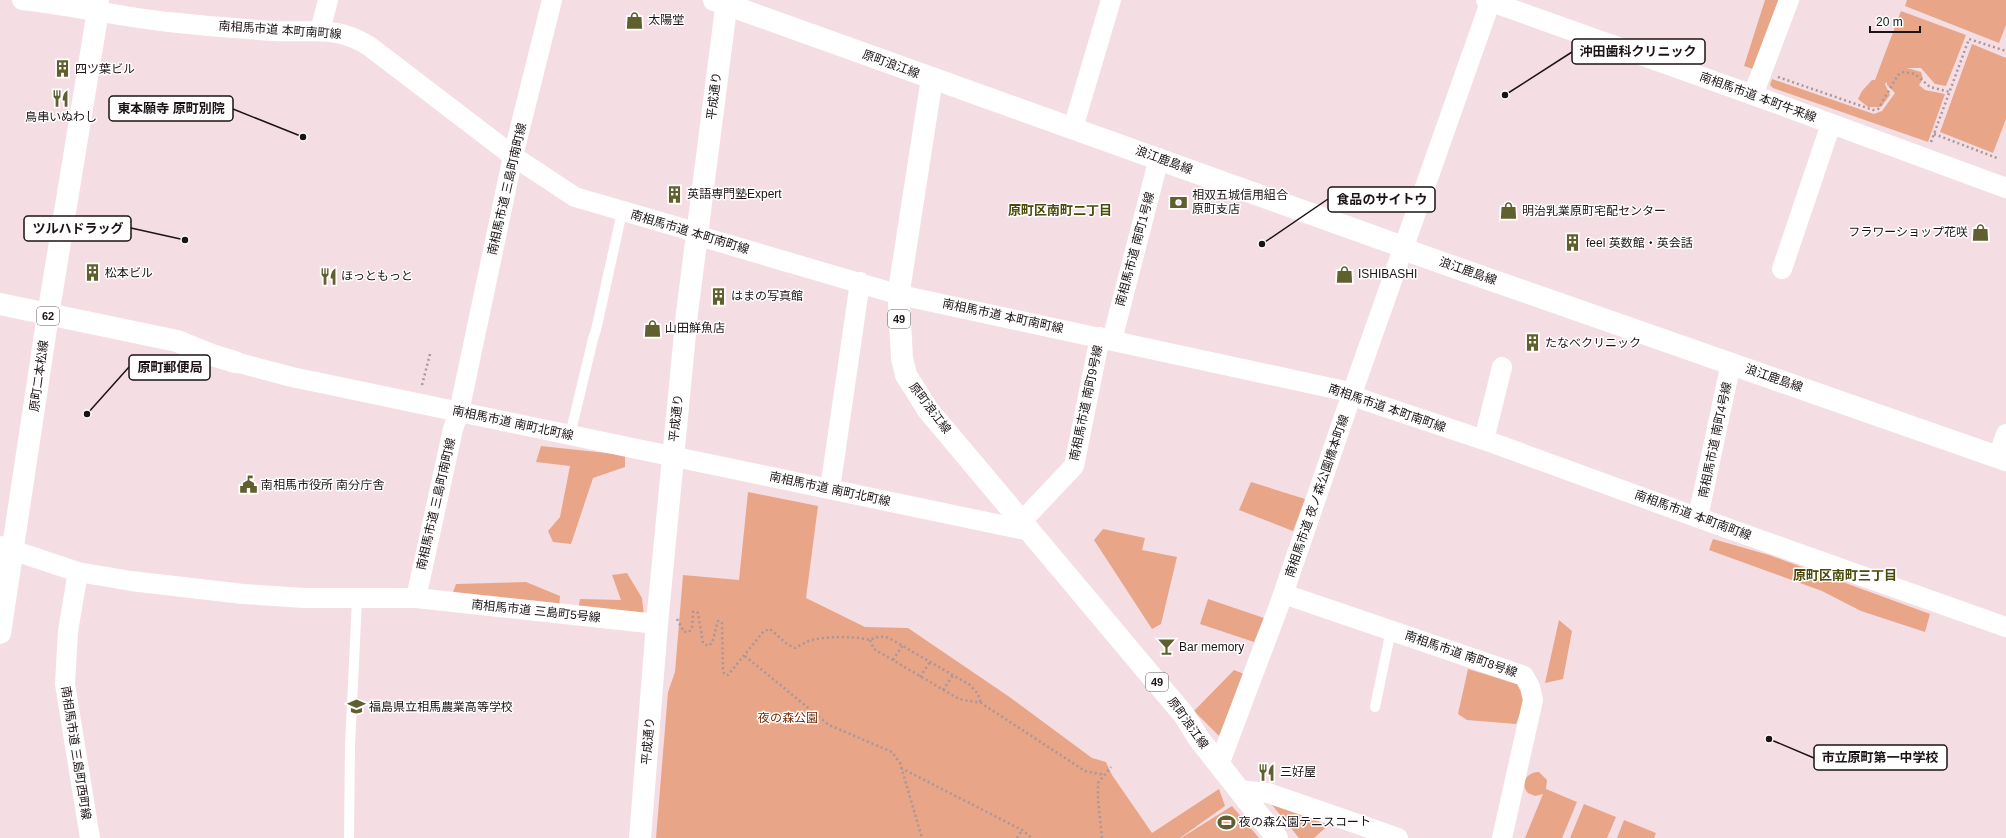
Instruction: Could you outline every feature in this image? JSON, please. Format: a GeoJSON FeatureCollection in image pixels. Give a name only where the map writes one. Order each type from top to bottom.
{"type":"FeatureCollection","features":[{"type":"Feature","properties":{"kind":"main road","name":"原町浪江線"},"geometry":{"type":"LineString","coordinates":[[725,3],[932,78],[900,295],[902,353],[906,375],[928,410],[1158,683],[1238,790],[1277,838]]}},
{"type":"Feature","properties":{"kind":"main road","name":"平成通り"},"geometry":{"type":"LineString","coordinates":[[640,838],[665,618],[672,457],[725,3]]}},
{"type":"Feature","properties":{"kind":"main road","name":"原町二本松線"},"geometry":{"type":"LineString","coordinates":[[0,633],[7,548],[48,315],[98,6]]}},
{"type":"Feature","properties":{"kind":"main road","name":"浪江鹿島線"},"geometry":{"type":"LineString","coordinates":[[932,78],[1159,158],[1404,248],[2002,459]]}},
{"type":"Feature","properties":{"kind":"main road","name":"南相馬市道 南町北町線"},"geometry":{"type":"LineString","coordinates":[[0,304],[48,315],[177,340],[212,355],[235,362]]}},
{"type":"Feature","properties":{"kind":"street","name":"南相馬市道 本町南町線"},"geometry":{"type":"LineString","coordinates":[[22,0],[98,6],[185,24],[276,31],[320,31],[344,34],[364,43],[513,156],[576,197],[622,212],[686,229],[706,238],[900,295],[1106,338],[1316,384],[1352,394],[1389,409],[1484,440],[2006,627]]}},
{"type":"Feature","properties":{"kind":"street"},"geometry":{"type":"LineString","coordinates":[[320,31],[328,0]]}},
{"type":"Feature","properties":{"kind":"street","name":"南相馬市道 三島町南町線"},"geometry":{"type":"LineString","coordinates":[[416,598],[453,429],[459,412],[513,156],[552,0]]}},
{"type":"Feature","properties":{"kind":"street"},"geometry":{"type":"LineString","coordinates":[[1073,128],[1111,0]]}},
{"type":"Feature","properties":{"kind":"street"},"geometry":{"type":"LineString","coordinates":[[1753,95],[1789,0]]}},
{"type":"Feature","properties":{"kind":"street","name":"南相馬市道 本町牛来線"},"geometry":{"type":"LineString","coordinates":[[1489,1],[1753,95],[2006,188]]}},
{"type":"Feature","properties":{"kind":"street","name":"南相馬市道 夜ノ森公園橋本町線"},"geometry":{"type":"LineString","coordinates":[[1219,764],[1284,594],[1489,1]]}},
{"type":"Feature","properties":{"kind":"street"},"geometry":{"type":"LineString","coordinates":[[1782,269],[1831,124]]}},
{"type":"Feature","properties":{"kind":"street","name":"南相馬市道 南町1号線"},"geometry":{"type":"LineString","coordinates":[[1106,338],[1159,158]]}},
{"type":"Feature","properties":{"kind":"street"},"geometry":{"type":"LineString","coordinates":[[830,489],[860,282]]}},
{"type":"Feature","properties":{"kind":"street","name":"南相馬市道 南町9号線"},"geometry":{"type":"LineString","coordinates":[[1026,526],[1074,466],[1106,338]]}},
{"type":"Feature","properties":{"kind":"street","name":"南相馬市道 南町北町線"},"geometry":{"type":"LineString","coordinates":[[235,362],[292,377],[672,457],[1026,526]]}},
{"type":"Feature","properties":{"kind":"street","name":"南相馬市道 南町4号線"},"geometry":{"type":"LineString","coordinates":[[1698,517],[1731,363]]}},
{"type":"Feature","properties":{"kind":"street"},"geometry":{"type":"LineString","coordinates":[[1484,440],[1502,367]]}},
{"type":"Feature","properties":{"kind":"street"},"geometry":{"type":"LineString","coordinates":[[2002,459],[2006,434]]}},
{"type":"Feature","properties":{"kind":"street"},"geometry":{"type":"LineString","coordinates":[[7,548],[78,572],[131,581],[243,594],[304,598],[416,598]]}},
{"type":"Feature","properties":{"kind":"street","name":"南相馬市道 三島町西町線"},"geometry":{"type":"LineString","coordinates":[[78,572],[68,631],[65,684],[90,838]]}},
{"type":"Feature","properties":{"kind":"street","name":"南相馬市道 南町8号線"},"geometry":{"type":"LineString","coordinates":[[1284,594],[1521,674],[1527,679],[1532,692],[1533,700],[1502,838]]}},
{"type":"Feature","properties":{"kind":"street","name":"南相馬市道 三島町5号線"},"geometry":{"type":"LineString","coordinates":[[416,598],[665,618]]}},
{"type":"Feature","properties":{"kind":"street"},"geometry":{"type":"LineString","coordinates":[[1238,790],[1268,793],[1398,838]]}},
{"type":"Feature","properties":{"kind":"lane"},"geometry":{"type":"LineString","coordinates":[[570,435],[596,330],[622,212]]}},
{"type":"Feature","properties":{"kind":"lane"},"geometry":{"type":"LineString","coordinates":[[349,838],[350,746],[357,599]]}},
{"type":"Feature","properties":{"kind":"lane"},"geometry":{"type":"LineString","coordinates":[[1375,707],[1391,630]]}},
{"type":"Feature","properties":{"kind":"path"},"geometry":{"type":"LineString","coordinates":[[1929,148],[1969,39],[2006,51]]}},
{"type":"Feature","properties":{"kind":"path"},"geometry":{"type":"LineString","coordinates":[[1777,76],[1873,110],[1878,109],[1898,75],[1901,73],[1914,74],[1930,87],[1950,92]]}},
{"type":"Feature","properties":{"kind":"path"},"geometry":{"type":"LineString","coordinates":[[1934,134],[1997,158]]}},
{"type":"Feature","properties":{"kind":"path"},"geometry":{"type":"LineString","coordinates":[[418,403],[430,354]]}},
{"type":"Feature","properties":{"kind":"path"},"geometry":{"type":"LineString","coordinates":[[665,618],[684,632],[689,632],[692,628],[693,612],[695,611],[698,614],[703,643],[708,646],[712,643],[718,621],[722,622],[723,672],[725,675],[728,675],[745,656],[764,631],[770,629],[787,644],[795,648],[811,640],[851,638],[870,640],[875,637],[882,636],[889,638],[970,685],[978,694],[981,703]]}},
{"type":"Feature","properties":{"kind":"path"},"geometry":{"type":"LineString","coordinates":[[870,640],[874,649],[943,690],[959,699],[981,703],[1085,771],[1105,775]]}},
{"type":"Feature","properties":{"kind":"path"},"geometry":{"type":"LineString","coordinates":[[893,660],[902,646]]}},
{"type":"Feature","properties":{"kind":"path"},"geometry":{"type":"LineString","coordinates":[[745,656],[829,724],[892,752],[901,768],[922,838]]}},
{"type":"Feature","properties":{"kind":"path"},"geometry":{"type":"LineString","coordinates":[[920,676],[930,662]]}},
{"type":"Feature","properties":{"kind":"path"},"geometry":{"type":"LineString","coordinates":[[943,690],[953,675]]}},
{"type":"Feature","properties":{"kind":"path"},"geometry":{"type":"LineString","coordinates":[[1102,838],[1098,783],[1111,767]]}},
{"type":"Feature","properties":{"kind":"path"},"geometry":{"type":"LineString","coordinates":[[901,768],[1022,830],[1032,838]]}},
{"type":"Feature","properties":{"kind":"path"},"geometry":{"type":"LineString","coordinates":[[1017,838],[1022,830]]}},
{"type":"Feature","properties":{"kind":"green space"},"geometry":{"type":"Polygon","coordinates":[[[1765,0],[1779,0],[1753,69],[1744,66],[1765,0]]]}},
{"type":"Feature","properties":{"kind":"green space"},"geometry":{"type":"Polygon","coordinates":[[[1907,0],[2006,0],[2006,25],[1999,43],[1905,6],[1907,0]]]}},
{"type":"Feature","properties":{"kind":"green space"},"geometry":{"type":"Polygon","coordinates":[[[1901,11],[1966,35],[1946,86],[1935,84],[1921,68],[1907,68],[1921,72],[1923,79],[1919,85],[1925,90],[1945,94],[1928,142],[1773,88],[1770,85],[1772,79],[1874,114],[1882,111],[1895,93],[1887,85],[1887,82],[1885,84],[1890,95],[1881,107],[1868,107],[1858,99],[1862,91],[1872,80],[1875,80],[1901,11]]]}},
{"type":"Feature","properties":{"kind":"green space"},"geometry":{"type":"Polygon","coordinates":[[[1972,44],[2006,58],[2006,119],[1993,153],[1940,132],[1972,44]]]}},
{"type":"Feature","properties":{"kind":"green space"},"geometry":{"type":"Polygon","coordinates":[[[541,446],[625,455],[625,467],[593,478],[571,544],[553,542],[548,531],[560,517],[570,466],[536,462],[541,446]]]}},
{"type":"Feature","properties":{"kind":"green space"},"geometry":{"type":"Polygon","coordinates":[[[1251,482],[1305,499],[1293,531],[1239,510],[1251,482]]]}},
{"type":"Feature","properties":{"kind":"green space","name":"夜の森公園"},"geometry":{"type":"Polygon","coordinates":[[[748,492],[818,506],[806,598],[865,627],[908,628],[1011,698],[1092,758],[1106,762],[1112,775],[1152,833],[1219,789],[1225,806],[1180,838],[656,838],[668,692],[675,672],[683,575],[739,580],[748,492]]]}},
{"type":"Feature","properties":{"kind":"green space"},"geometry":{"type":"Polygon","coordinates":[[[1103,529],[1145,538],[1142,550],[1177,557],[1161,624],[1152,629],[1094,540],[1103,529]]]}},
{"type":"Feature","properties":{"kind":"green space"},"geometry":{"type":"Polygon","coordinates":[[[1713,539],[1769,555],[1930,614],[1925,632],[1861,611],[1822,591],[1709,550],[1713,539]]]}},
{"type":"Feature","properties":{"kind":"green space"},"geometry":{"type":"Polygon","coordinates":[[[627,573],[642,598],[644,616],[578,611],[580,599],[621,600],[612,575],[627,573]]]}},
{"type":"Feature","properties":{"kind":"green space"},"geometry":{"type":"Polygon","coordinates":[[[526,582],[560,596],[559,609],[451,598],[456,584],[526,582]]]}},
{"type":"Feature","properties":{"kind":"green space"},"geometry":{"type":"Polygon","coordinates":[[[1208,599],[1264,618],[1254,642],[1200,624],[1208,599]]]}},
{"type":"Feature","properties":{"kind":"green space"},"geometry":{"type":"Polygon","coordinates":[[[1559,620],[1572,631],[1563,679],[1545,683],[1559,620]]]}},
{"type":"Feature","properties":{"kind":"green space"},"geometry":{"type":"Polygon","coordinates":[[[1468,669],[1520,685],[1524,703],[1516,724],[1467,720],[1458,714],[1468,669]]]}},
{"type":"Feature","properties":{"kind":"green space"},"geometry":{"type":"Polygon","coordinates":[[[1234,670],[1244,674],[1219,736],[1194,711],[1234,670]]]}},
{"type":"Feature","properties":{"kind":"green space"},"geometry":{"type":"Polygon","coordinates":[[[1539,772],[1547,780],[1546,789],[1577,802],[1562,838],[1525,838],[1543,794],[1535,796],[1528,793],[1525,782],[1528,776],[1539,772]]]}},
{"type":"Feature","properties":{"kind":"green space"},"geometry":{"type":"Polygon","coordinates":[[[1268,800],[1333,821],[1314,838],[1299,838],[1268,800]]]}},
{"type":"Feature","properties":{"kind":"green space"},"geometry":{"type":"Polygon","coordinates":[[[1584,804],[1616,817],[1607,838],[1570,838],[1584,804]]]}},
{"type":"Feature","properties":{"kind":"green space","name":"夜の森公園テニスコート"},"geometry":{"type":"Polygon","coordinates":[[[1232,806],[1259,838],[1181,838],[1232,806]]]}},
{"type":"Feature","properties":{"kind":"green space"},"geometry":{"type":"Polygon","coordinates":[[[1624,820],[1656,833],[1654,838],[1617,838],[1624,820]]]}},
{"type":"Feature","properties":{"kind":"place","name":"太陽堂"},"geometry":{"type":"Point","coordinates":[635,20]}},
{"type":"Feature","properties":{"kind":"place","name":"四ツ葉ビル"},"geometry":{"type":"Point","coordinates":[62,69]}},
{"type":"Feature","properties":{"kind":"place","name":"沖田歯科クリニック"},"geometry":{"type":"Point","coordinates":[1505,95]}},
{"type":"Feature","properties":{"kind":"place","name":"鳥串いぬわし"},"geometry":{"type":"Point","coordinates":[61,98]}},
{"type":"Feature","properties":{"kind":"place","name":"東本願寺 原町別院"},"geometry":{"type":"Point","coordinates":[303,137]}},
{"type":"Feature","properties":{"kind":"place","name":"英語専門塾Expert"},"geometry":{"type":"Point","coordinates":[674,194]}},
{"type":"Feature","properties":{"kind":"place","name":"相双五城信用組合 原町支店"},"geometry":{"type":"Point","coordinates":[1179,202]}},
{"type":"Feature","properties":{"kind":"place","name":"明治乳業原町宅配センター"},"geometry":{"type":"Point","coordinates":[1509,211]}},
{"type":"Feature","properties":{"kind":"place","name":"フラワーショップ花咲"},"geometry":{"type":"Point","coordinates":[1981,232]}},
{"type":"Feature","properties":{"kind":"place","name":"ツルハドラッグ"},"geometry":{"type":"Point","coordinates":[185,240]}},
{"type":"Feature","properties":{"kind":"place","name":"feel 英数館・英会話"},"geometry":{"type":"Point","coordinates":[1573,243]}},
{"type":"Feature","properties":{"kind":"place","name":"食品のサイトウ"},"geometry":{"type":"Point","coordinates":[1262,244]}},
{"type":"Feature","properties":{"kind":"place","name":"松本ビル"},"geometry":{"type":"Point","coordinates":[92,273]}},
{"type":"Feature","properties":{"kind":"place","name":"ISHIBASHI"},"geometry":{"type":"Point","coordinates":[1345,274]}},
{"type":"Feature","properties":{"kind":"place","name":"ほっともっと"},"geometry":{"type":"Point","coordinates":[328,276]}},
{"type":"Feature","properties":{"kind":"place","name":"はまの写真館"},"geometry":{"type":"Point","coordinates":[718,296]}},
{"type":"Feature","properties":{"kind":"place","name":"山田鮮魚店"},"geometry":{"type":"Point","coordinates":[652,328]}},
{"type":"Feature","properties":{"kind":"place","name":"たなべクリニック"},"geometry":{"type":"Point","coordinates":[1532,343]}},
{"type":"Feature","properties":{"kind":"place","name":"原町郵便局"},"geometry":{"type":"Point","coordinates":[87,414]}},
{"type":"Feature","properties":{"kind":"place","name":"南相馬市役所 南分庁舎"},"geometry":{"type":"Point","coordinates":[248,485]}},
{"type":"Feature","properties":{"kind":"place","name":"Bar memory"},"geometry":{"type":"Point","coordinates":[1166,647]}},
{"type":"Feature","properties":{"kind":"place","name":"福島県立相馬農業高等学校"},"geometry":{"type":"Point","coordinates":[356,707]}},
{"type":"Feature","properties":{"kind":"place","name":"市立原町第一中学校"},"geometry":{"type":"Point","coordinates":[1769,739]}},
{"type":"Feature","properties":{"kind":"place","name":"三好屋"},"geometry":{"type":"Point","coordinates":[1267,772]}},
{"type":"Feature","properties":{"kind":"place","name":"夜の森公園テニスコート"},"geometry":{"type":"Point","coordinates":[1226,822]}},
{"type":"Feature","properties":{"kind":"district","name":"原町区南町二丁目"},"geometry":{"type":"Point","coordinates":[1060,210]}},
{"type":"Feature","properties":{"kind":"district","name":"原町区南町三丁目"},"geometry":{"type":"Point","coordinates":[1845,575]}}]}
